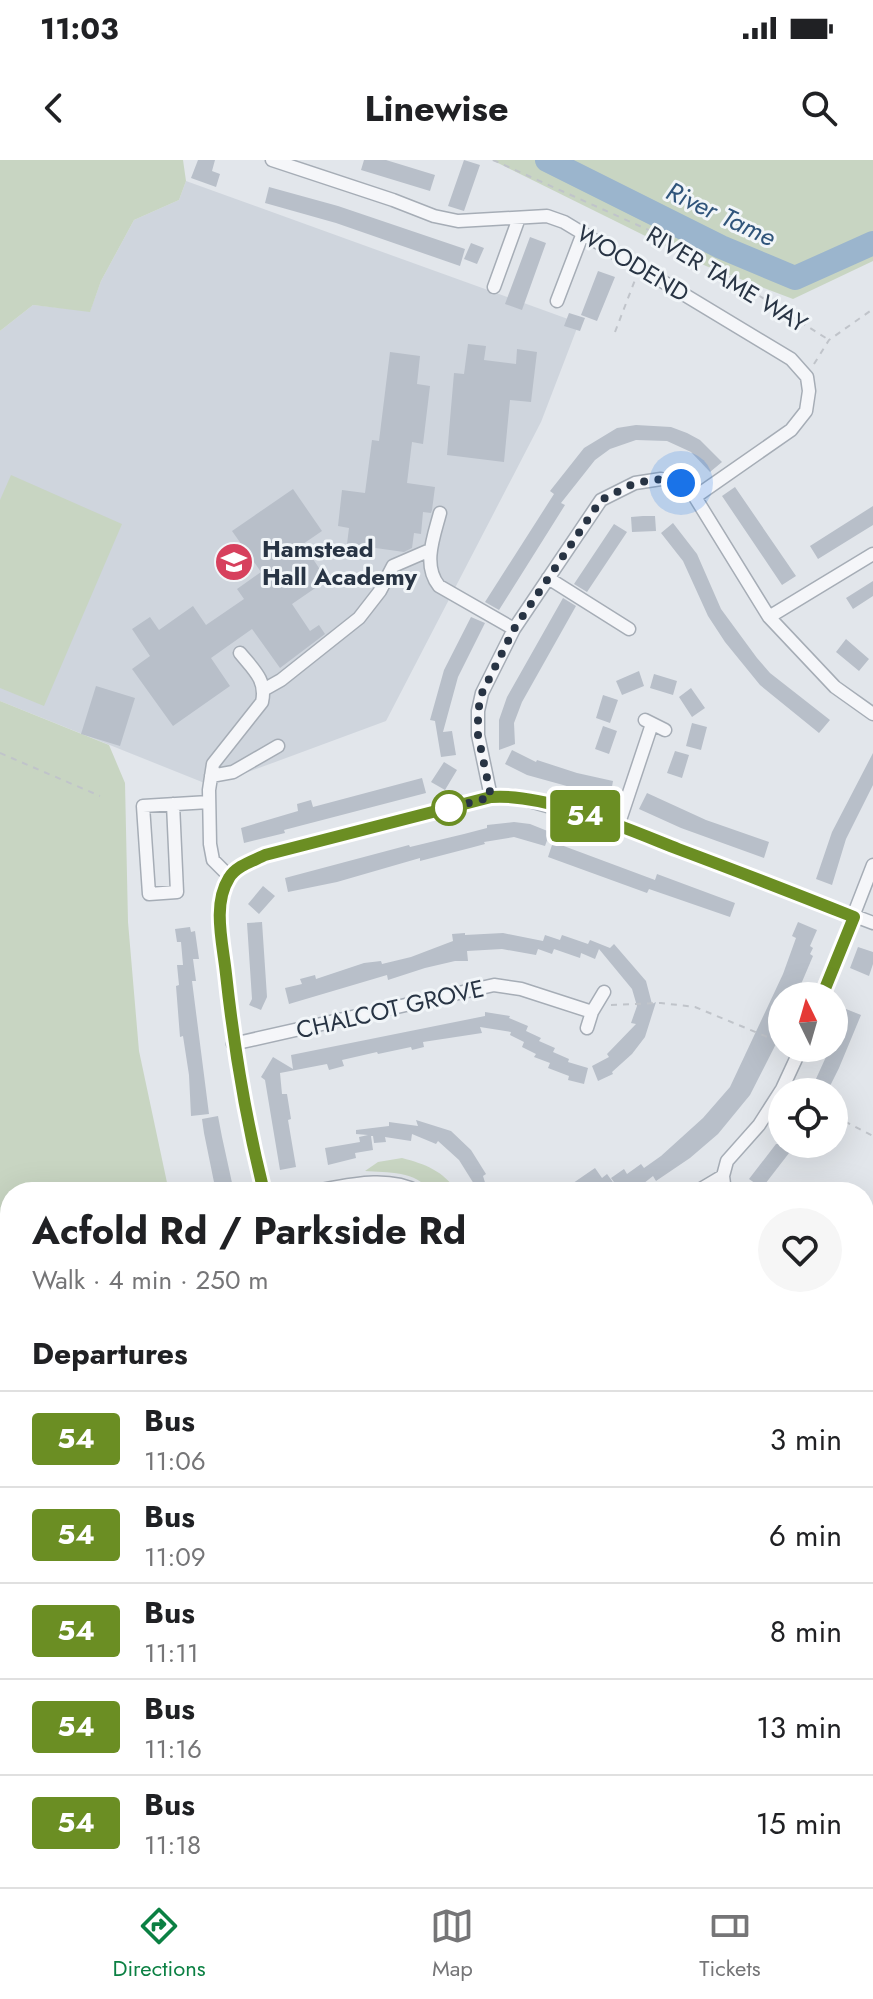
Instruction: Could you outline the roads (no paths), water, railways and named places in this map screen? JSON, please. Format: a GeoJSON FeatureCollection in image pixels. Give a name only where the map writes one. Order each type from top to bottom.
{"type":"FeatureCollection","features":[{"type":"Feature","properties":{"kind":"street","name":"WOODEND"},"geometry":{"type":"LineString","coordinates":[[272,160],[434,216],[458,221],[547,216],[583,233],[791,359],[807,377],[809,391],[806,411],[791,430],[695,497]]}},
{"type":"Feature","properties":{"kind":"street"},"geometry":{"type":"LineString","coordinates":[[494,287],[519,218]]}},
{"type":"Feature","properties":{"kind":"street"},"geometry":{"type":"LineString","coordinates":[[557,301],[583,233]]}},
{"type":"Feature","properties":{"kind":"street"},"geometry":{"type":"LineString","coordinates":[[491,797],[478,735],[482,693],[514,629],[601,500],[635,483],[661,479],[681,483],[695,497],[769,617],[835,687],[873,714]]}},
{"type":"Feature","properties":{"kind":"street"},"geometry":{"type":"LineString","coordinates":[[440,513],[430,550],[432,577],[439,586],[514,629]]}},
{"type":"Feature","properties":{"kind":"street"},"geometry":{"type":"LineString","coordinates":[[265,689],[281,680],[359,618],[380,591],[393,566],[430,550]]}},
{"type":"Feature","properties":{"kind":"street"},"geometry":{"type":"LineString","coordinates":[[769,617],[873,554]]}},
{"type":"Feature","properties":{"kind":"street"},"geometry":{"type":"LineString","coordinates":[[548,578],[629,629]]}},
{"type":"Feature","properties":{"kind":"street"},"geometry":{"type":"LineString","coordinates":[[229,876],[213,860],[210,844],[209,802],[213,764],[262,702],[265,689],[240,653]]}},
{"type":"Feature","properties":{"kind":"street"},"geometry":{"type":"LineString","coordinates":[[618,826],[654,725]]}},
{"type":"Feature","properties":{"kind":"street"},"geometry":{"type":"LineString","coordinates":[[211,776],[233,772],[278,746]]}},
{"type":"Feature","properties":{"kind":"street"},"geometry":{"type":"LineString","coordinates":[[262,1182],[244,1111],[233,1044],[219,911],[229,876],[265,855],[491,797],[512,796],[618,826],[873,923]]}},
{"type":"Feature","properties":{"kind":"street"},"geometry":{"type":"LineString","coordinates":[[173,804],[177,892],[149,894],[143,806],[173,804],[209,802]]}},
{"type":"Feature","properties":{"kind":"street"},"geometry":{"type":"LineString","coordinates":[[828,982],[873,865]]}},
{"type":"Feature","properties":{"kind":"street","name":"CHALCOT GROVE"},"geometry":{"type":"LineString","coordinates":[[233,1044],[494,985],[521,989],[594,1009]]}},
{"type":"Feature","properties":{"kind":"street"},"geometry":{"type":"LineString","coordinates":[[587,1028],[604,992]]}},
{"type":"Feature","properties":{"kind":"street"},"geometry":{"type":"LineString","coordinates":[[724,1182],[727,1161],[759,1125],[795,1062]]}},
{"type":"Feature","properties":{"kind":"street"},"geometry":{"type":"LineString","coordinates":[[713,1182],[723,1176]]}},
{"type":"Feature","properties":{"kind":"waterway","name":"River Tame"},"geometry":{"type":"LineString","coordinates":[[547,160],[721,247],[795,278],[873,243]]}},
{"type":"Feature","properties":{"kind":"place","name":"Hamstead Hall Academy"},"geometry":{"type":"Point","coordinates":[234,562]}}]}
